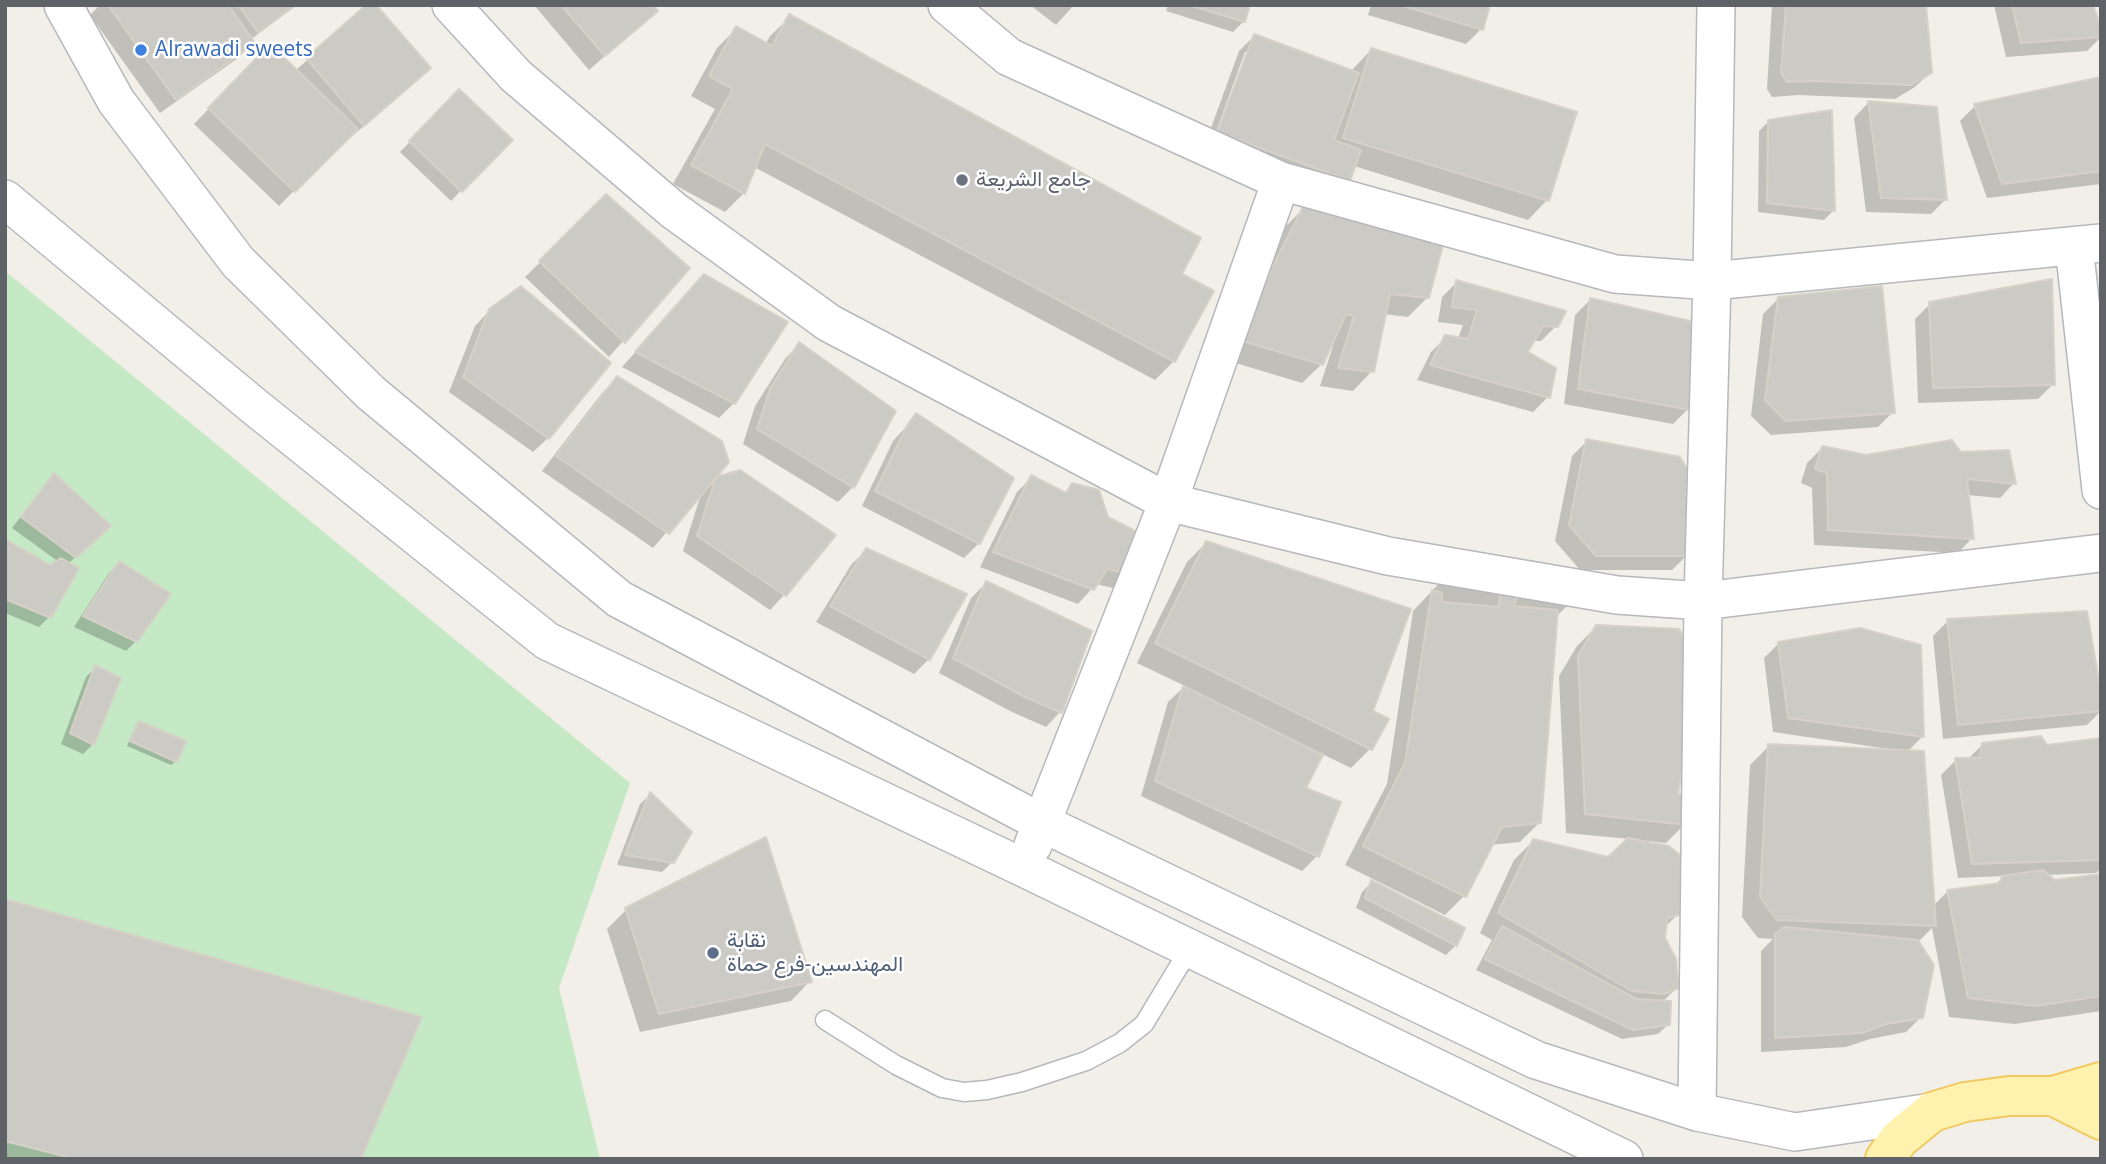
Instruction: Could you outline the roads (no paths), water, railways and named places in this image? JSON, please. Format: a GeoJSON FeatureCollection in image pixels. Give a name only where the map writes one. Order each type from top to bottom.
{"type":"FeatureCollection","features":[{"type":"Feature","properties":{"kind":"main road"},"geometry":{"type":"LineString","coordinates":[[1885,1159],[1899,1139],[1932,1112],[1965,1102],[2009,1096],[2053,1096],[2101,1082]]}},
{"type":"Feature","properties":{"kind":"main road"},"geometry":{"type":"LineString","coordinates":[[2053,1096],[2101,1120]]}},
{"type":"Feature","properties":{"kind":"street"},"geometry":{"type":"LineString","coordinates":[[63,5],[116,101],[238,262],[382,402],[620,599],[1042,822],[1536,1060],[1697,1112],[1795,1132],[1932,1112]]}},
{"type":"Feature","properties":{"kind":"street"},"geometry":{"type":"LineString","coordinates":[[451,5],[516,76],[673,210],[829,323],[1168,502],[1388,556],[1617,595],[1703,601],[2101,553]]}},
{"type":"Feature","properties":{"kind":"street"},"geometry":{"type":"LineString","coordinates":[[947,5],[1009,57],[1282,181],[1615,274],[1712,281],[2087,245],[2101,490]]}},
{"type":"Feature","properties":{"kind":"street"},"geometry":{"type":"LineString","coordinates":[[1697,1112],[1703,601],[1716,5]]}},
{"type":"Feature","properties":{"kind":"street"},"geometry":{"type":"LineString","coordinates":[[1024,868],[1168,502],[1282,181]]}},
{"type":"Feature","properties":{"kind":"street"},"geometry":{"type":"LineString","coordinates":[[5,199],[245,398],[547,641],[1024,868],[1624,1159]]}},
{"type":"Feature","properties":{"kind":"street"},"geometry":{"type":"LineString","coordinates":[[1513,1105],[1536,1060]]}},
{"type":"Feature","properties":{"kind":"lane"},"geometry":{"type":"LineString","coordinates":[[825,1020],[896,1065],[942,1088],[964,1092],[987,1090],[1022,1082],[1086,1060],[1120,1043],[1144,1024],[1189,948]]}},
{"type":"Feature","properties":{"kind":"place","name":"Alrawadi sweets"},"geometry":{"type":"Point","coordinates":[141,50]}},
{"type":"Feature","properties":{"kind":"place","name":"جامع الشريعة"},"geometry":{"type":"Point","coordinates":[962,180]}},
{"type":"Feature","properties":{"kind":"place","name":"نقابة المهندسين-فرع حماة"},"geometry":{"type":"Point","coordinates":[713,953]}}]}
